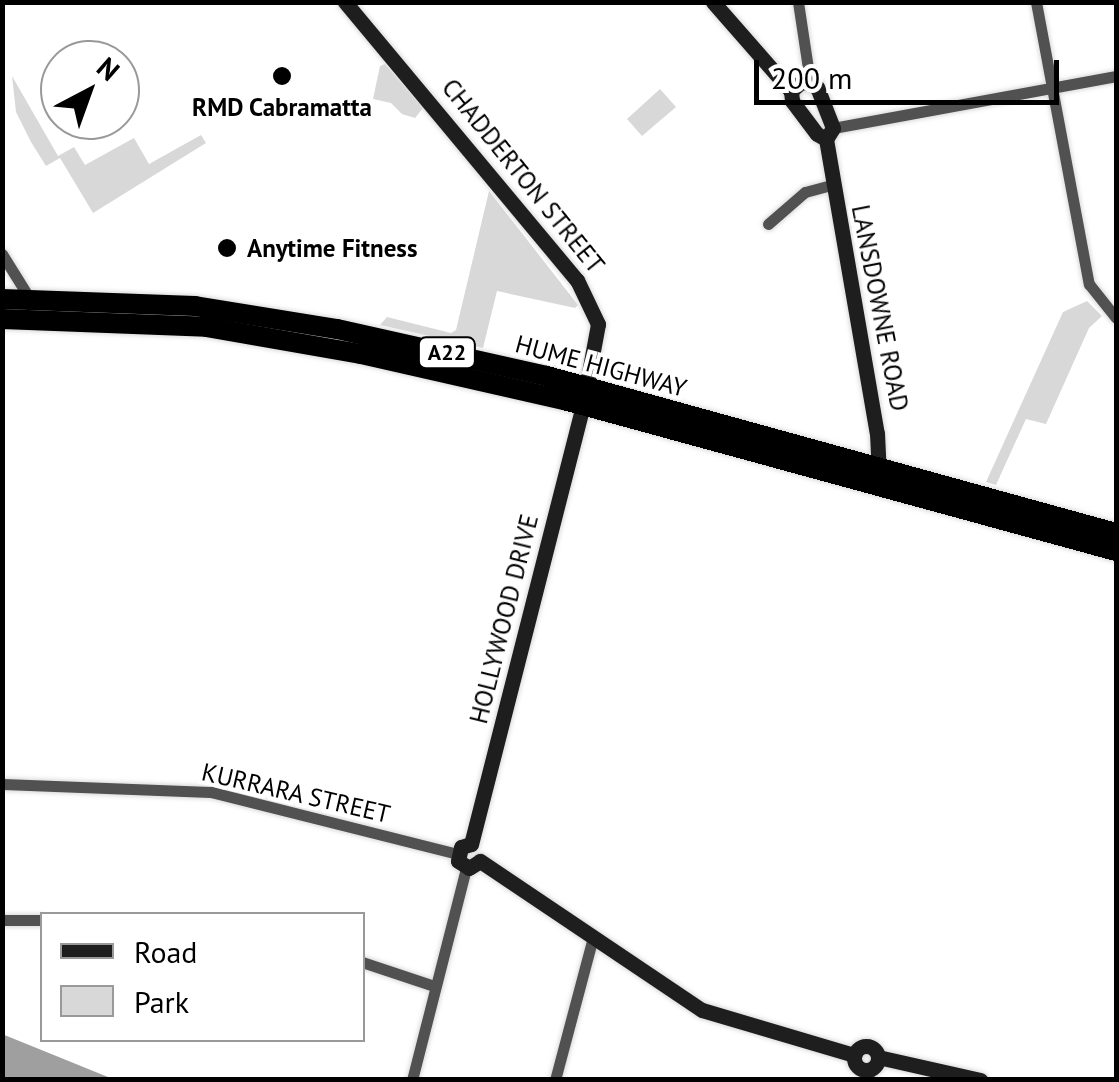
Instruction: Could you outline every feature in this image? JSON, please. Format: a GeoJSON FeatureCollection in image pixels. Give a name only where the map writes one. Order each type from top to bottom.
{"type":"FeatureCollection","features":[{"type":"Feature","properties":{"kind":"highway","name":"HUME HIGHWAY"},"geometry":{"type":"LineString","coordinates":[[2,299],[162,304],[264,315],[585,396],[878,477],[1116,551]]}},
{"type":"Feature","properties":{"kind":"highway","name":"HUME HIGHWAY"},"geometry":{"type":"LineString","coordinates":[[2,319],[153,323],[258,334],[585,396]]}},
{"type":"Feature","properties":{"kind":"highway","name":"HUME HIGHWAY"},"geometry":{"type":"LineString","coordinates":[[878,477],[1116,532]]}},
{"type":"Feature","properties":{"kind":"street","name":"CHADDERTON STREET"},"geometry":{"type":"LineString","coordinates":[[346,2],[584,290],[598,324],[585,396]]}},
{"type":"Feature","properties":{"kind":"street"},"geometry":{"type":"LineString","coordinates":[[714,2],[791,91],[792,101],[819,136],[1116,76]]}},
{"type":"Feature","properties":{"kind":"street"},"geometry":{"type":"LineString","coordinates":[[791,91],[799,82],[810,82],[798,2]]}},
{"type":"Feature","properties":{"kind":"street"},"geometry":{"type":"LineString","coordinates":[[1036,2],[1090,284],[1116,318]]}},
{"type":"Feature","properties":{"kind":"street","name":"LANSDOWNE ROAD"},"geometry":{"type":"LineString","coordinates":[[810,82],[820,92],[830,133],[831,184],[878,477]]}},
{"type":"Feature","properties":{"kind":"street"},"geometry":{"type":"LineString","coordinates":[[768,224],[805,192],[831,184]]}},
{"type":"Feature","properties":{"kind":"street"},"geometry":{"type":"LineString","coordinates":[[2,254],[30,299]]}},
{"type":"Feature","properties":{"kind":"street","name":"HOLLYWOOD DRIVE"},"geometry":{"type":"LineString","coordinates":[[468,861],[585,396]]}},
{"type":"Feature","properties":{"kind":"street","name":"KURRARA STREET"},"geometry":{"type":"LineString","coordinates":[[2,784],[211,792],[468,861]]}},
{"type":"Feature","properties":{"kind":"street"},"geometry":{"type":"LineString","coordinates":[[412,1080],[468,861],[702,1010],[854,1055]]}},
{"type":"Feature","properties":{"kind":"street"},"geometry":{"type":"LineString","coordinates":[[2,920],[40,920]]}},
{"type":"Feature","properties":{"kind":"street"},"geometry":{"type":"LineString","coordinates":[[554,1080],[592,937]]}},
{"type":"Feature","properties":{"kind":"street"},"geometry":{"type":"LineString","coordinates":[[365,963],[434,986]]}},
{"type":"Feature","properties":{"kind":"street"},"geometry":{"type":"LineString","coordinates":[[854,1055],[867,1046],[878,1057],[980,1080]]}},
{"type":"Feature","properties":{"kind":"street"},"geometry":{"type":"LineString","coordinates":[[854,1055],[856,1066],[868,1075],[878,1057]]}},
{"type":"Feature","properties":{"kind":"green space"},"geometry":{"type":"Polygon","coordinates":[[[385,64],[423,108],[415,118],[402,114],[391,103],[373,99],[380,66],[385,64]]]}},
{"type":"Feature","properties":{"kind":"green space"},"geometry":{"type":"Polygon","coordinates":[[[12,76],[40,125],[40,140],[49,140],[58,156],[74,147],[85,165],[130,140],[135,140],[149,164],[201,135],[206,143],[93,213],[60,158],[46,166],[16,112],[12,76]]]}},
{"type":"Feature","properties":{"kind":"green space"},"geometry":{"type":"Polygon","coordinates":[[[660,89],[676,107],[642,136],[627,119],[660,89]]]}},
{"type":"Feature","properties":{"kind":"green space"},"geometry":{"type":"Polygon","coordinates":[[[489,191],[578,305],[575,308],[497,291],[483,348],[380,325],[387,317],[451,333],[456,330],[489,191]]]}},
{"type":"Feature","properties":{"kind":"green space"},"geometry":{"type":"Polygon","coordinates":[[[1087,301],[1102,316],[1089,328],[1046,424],[1026,419],[996,485],[986,482],[1063,312],[1087,301]]]}},
{"type":"Feature","properties":{"kind":"shaded area"},"geometry":{"type":"Polygon","coordinates":[[[2,1034],[108,1077],[131,1079],[3,1079],[2,1034]]]}},
{"type":"Feature","properties":{"kind":"place","name":"RMD Cabramatta"},"geometry":{"type":"Point","coordinates":[282,76]}},
{"type":"Feature","properties":{"kind":"place","name":"Anytime Fitness"},"geometry":{"type":"Point","coordinates":[227,248]}}]}
